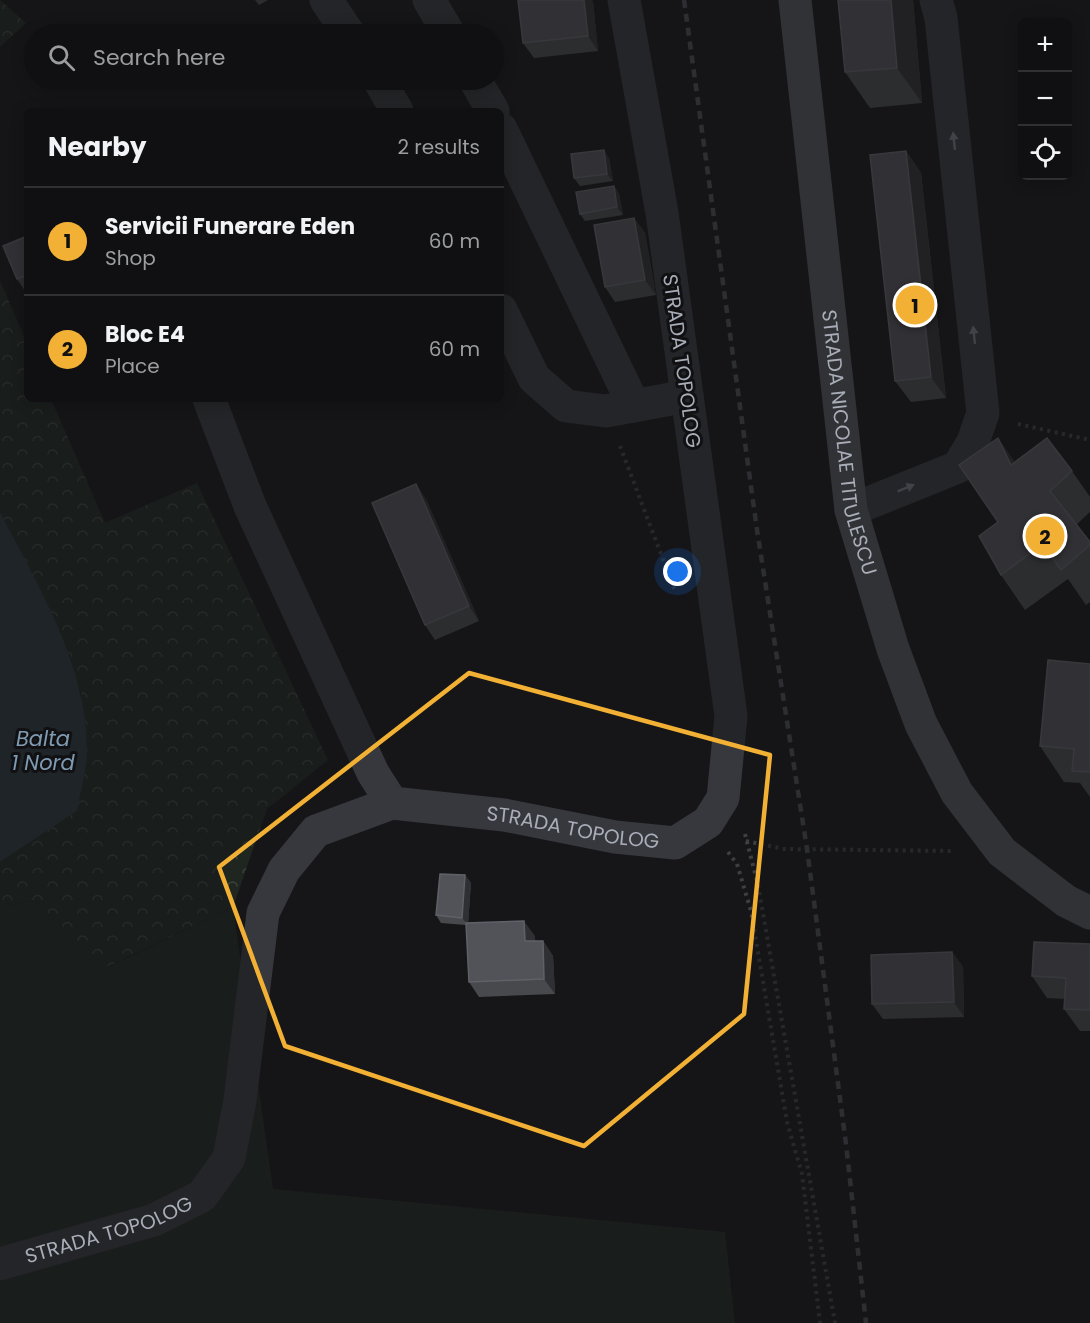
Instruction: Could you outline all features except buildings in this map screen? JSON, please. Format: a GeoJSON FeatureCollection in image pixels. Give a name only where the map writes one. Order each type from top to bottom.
{"type":"FeatureCollection","features":[{"type":"Feature","properties":{"kind":"main road","name":"STRADA NICOLAE TITULESCU"},"geometry":{"type":"LineString","coordinates":[[795,0],[851,510],[893,649],[921,724],[957,793],[1002,852],[1066,901],[1090,913]]}},
{"type":"Feature","properties":{"kind":"street"},"geometry":{"type":"LineString","coordinates":[[326,0],[342,24]]}},
{"type":"Feature","properties":{"kind":"street"},"geometry":{"type":"LineString","coordinates":[[429,0],[443,24]]}},
{"type":"Feature","properties":{"kind":"street","name":"STRADA TOPOLOG"},"geometry":{"type":"LineString","coordinates":[[0,1264],[154,1220],[202,1196],[229,1158],[240,1100],[263,913],[284,870],[316,831],[392,803],[504,815],[615,837],[675,843],[708,822],[723,798],[731,716],[662,213],[624,0]]}},
{"type":"Feature","properties":{"kind":"street"},"geometry":{"type":"LineString","coordinates":[[851,510],[958,467],[973,442],[983,413],[941,18],[936,0]]}},
{"type":"Feature","properties":{"kind":"street"},"geometry":{"type":"LineString","coordinates":[[385,90],[396,108]]}},
{"type":"Feature","properties":{"kind":"street"},"geometry":{"type":"LineString","coordinates":[[480,90],[490,108]]}},
{"type":"Feature","properties":{"kind":"street"},"geometry":{"type":"LineString","coordinates":[[504,135],[634,406]]}},
{"type":"Feature","properties":{"kind":"street"},"geometry":{"type":"LineString","coordinates":[[504,316],[534,378],[566,406],[606,411],[687,396]]}},
{"type":"Feature","properties":{"kind":"street"},"geometry":{"type":"LineString","coordinates":[[210,402],[250,506],[373,773],[392,803]]}},
{"type":"Feature","properties":{"kind":"path"},"geometry":{"type":"LineString","coordinates":[[983,413],[1033,430],[1090,440]]}},
{"type":"Feature","properties":{"kind":"path"},"geometry":{"type":"LineString","coordinates":[[708,822],[747,841],[784,849],[1002,852]]}},
{"type":"Feature","properties":{"kind":"path"},"geometry":{"type":"LineString","coordinates":[[708,822],[737,864],[751,911],[783,1101],[802,1174],[820,1323]]}},
{"type":"Feature","properties":{"kind":"highlighted area"},"geometry":{"type":"Polygon","coordinates":[[[469,673],[770,755],[744,1014],[584,1146],[285,1046],[219,867],[469,673]]]}},
{"type":"Feature","properties":{"kind":"green space"},"geometry":{"type":"Polygon","coordinates":[[[0,0],[26,23],[0,47],[0,0]]]}},
{"type":"Feature","properties":{"kind":"green space"},"geometry":{"type":"Polygon","coordinates":[[[0,281],[24,336],[24,402],[52,402],[105,523],[197,483],[328,760],[267,809],[233,907],[105,968],[34,900],[0,907],[0,862],[77,811],[81,693],[47,604],[0,512],[0,281]]]}},
{"type":"Feature","properties":{"kind":"green space"},"geometry":{"type":"Polygon","coordinates":[[[34,900],[106,968],[233,907],[273,1189],[725,1232],[735,1323],[0,1323],[0,907],[34,900]]]}},
{"type":"Feature","properties":{"kind":"water","name":"Balta 1 Nord"},"geometry":{"type":"Polygon","coordinates":[[[0,512],[44,598],[70,658],[85,720],[87,759],[77,811],[0,862],[0,512]]]}},
{"type":"Feature","properties":{"kind":"railway"},"geometry":{"type":"LineString","coordinates":[[684,0],[757,530],[807,849],[846,1144],[866,1323]]}},
{"type":"Feature","properties":{"kind":"place","name":"Servicii Funerare Eden"},"geometry":{"type":"Point","coordinates":[915,305]}},
{"type":"Feature","properties":{"kind":"place","name":"Bloc E4"},"geometry":{"type":"Point","coordinates":[1045,536]}}]}
